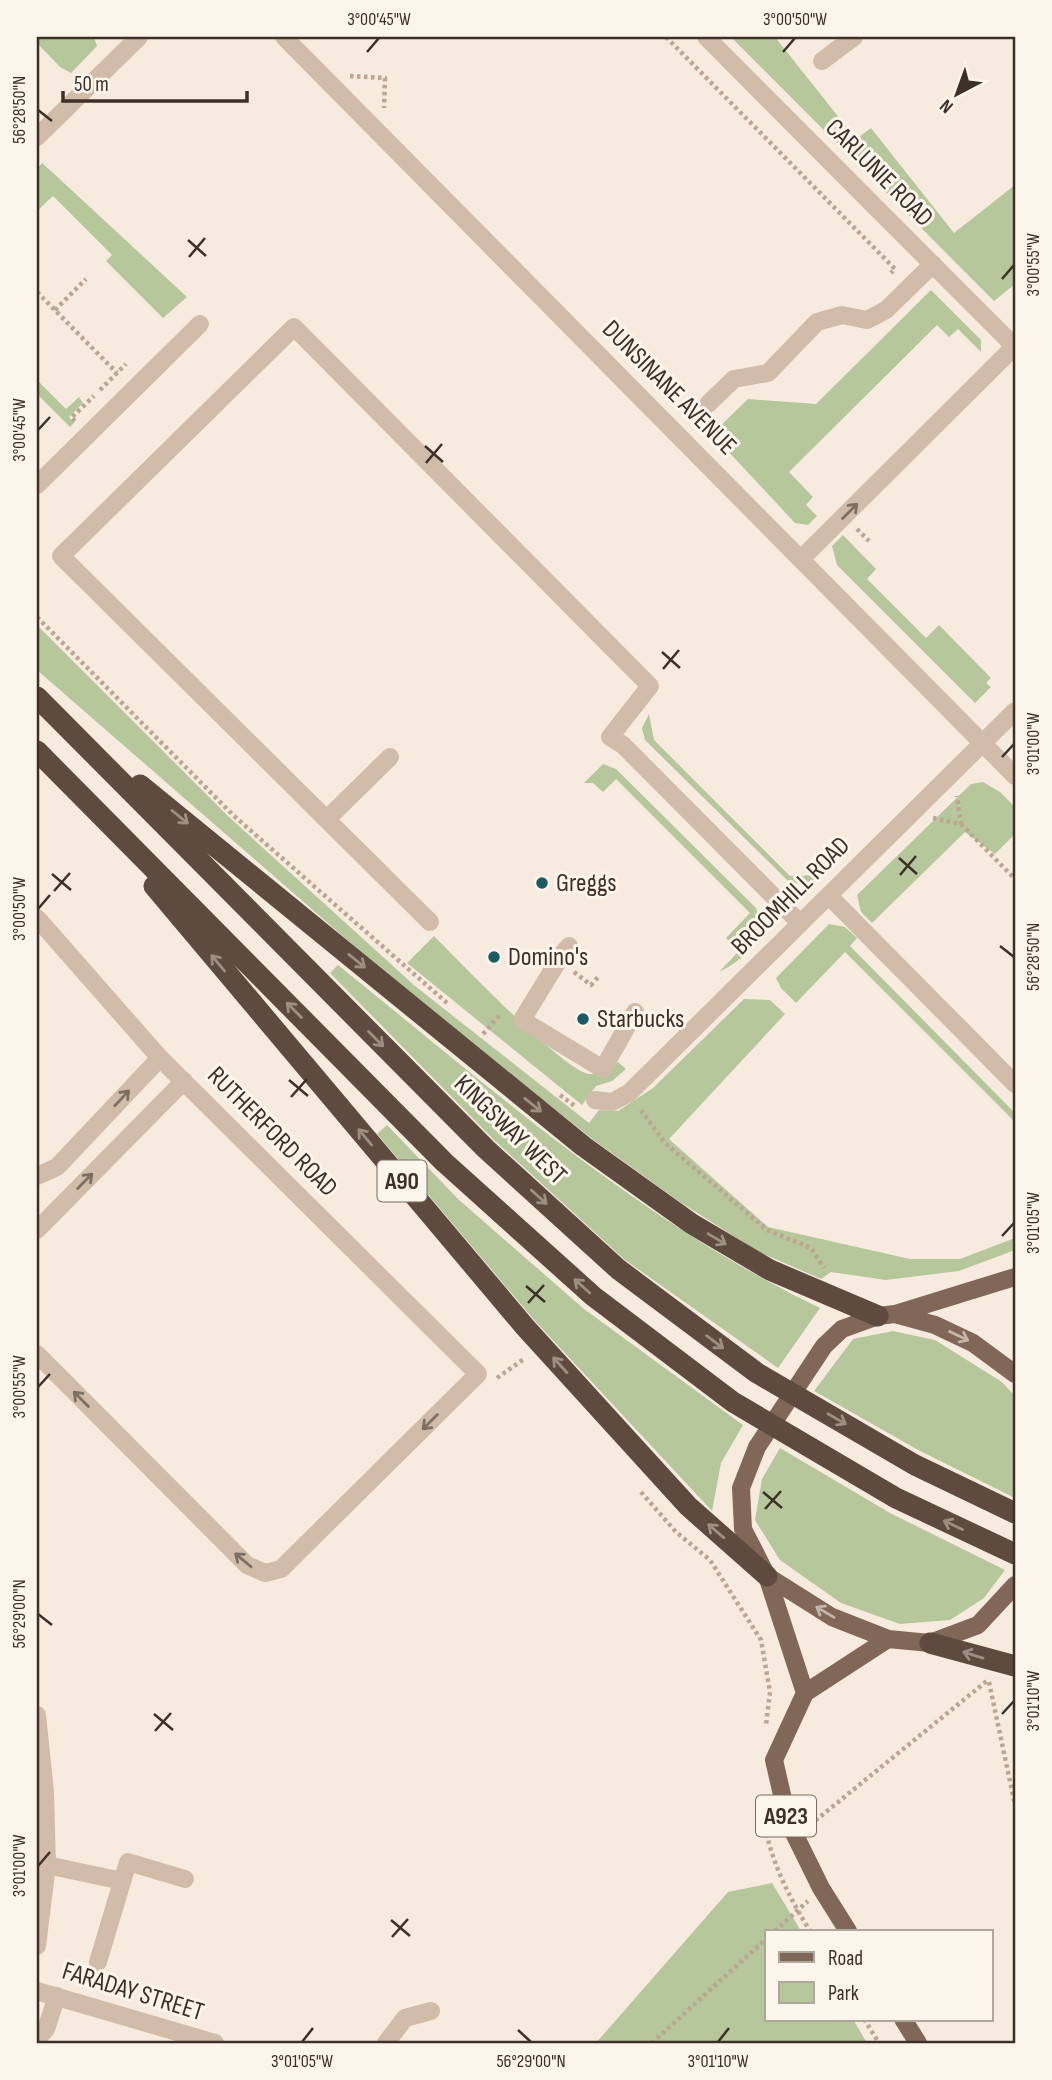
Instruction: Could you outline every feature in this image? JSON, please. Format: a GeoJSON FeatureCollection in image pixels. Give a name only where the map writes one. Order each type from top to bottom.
{"type":"FeatureCollection","features":[{"type":"Feature","properties":{"kind":"highway"},"geometry":{"type":"LineString","coordinates":[[44,705],[583,1146],[692,1224],[770,1270],[886,1315]]}},
{"type":"Feature","properties":{"kind":"highway","name":"KINGSWAY WEST"},"geometry":{"type":"LineString","coordinates":[[44,705],[486,1149],[618,1269],[757,1373],[915,1465],[1015,1513]]}},
{"type":"Feature","properties":{"kind":"highway","name":"A90"},"geometry":{"type":"LineString","coordinates":[[37,751],[444,1162],[593,1296],[733,1402],[896,1498],[1015,1554]]}},
{"type":"Feature","properties":{"kind":"highway","name":"A90"},"geometry":{"type":"LineString","coordinates":[[55,769],[525,1327],[688,1506],[768,1576]]}},
{"type":"Feature","properties":{"kind":"highway"},"geometry":{"type":"LineString","coordinates":[[930,1643],[990,1670],[1015,1666]]}},
{"type":"Feature","properties":{"kind":"main road"},"geometry":{"type":"LineString","coordinates":[[888,1639],[805,1693],[768,1576],[743,1529],[741,1488],[757,1447],[824,1346],[842,1329],[1015,1277]]}},
{"type":"Feature","properties":{"kind":"main road"},"geometry":{"type":"LineString","coordinates":[[886,1315],[935,1325],[973,1343],[1015,1374]]}},
{"type":"Feature","properties":{"kind":"main road"},"geometry":{"type":"LineString","coordinates":[[768,1576],[832,1617],[888,1639],[930,1643],[978,1625],[1015,1585]]}},
{"type":"Feature","properties":{"kind":"main road","name":"A923"},"geometry":{"type":"LineString","coordinates":[[805,1693],[774,1760],[788,1821],[821,1888],[847,1930]]}},
{"type":"Feature","properties":{"kind":"main road"},"geometry":{"type":"LineString","coordinates":[[903,2021],[918,2043]]}},
{"type":"Feature","properties":{"kind":"street"},"geometry":{"type":"LineString","coordinates":[[37,137],[139,37]]}},
{"type":"Feature","properties":{"kind":"street","name":"DUNSINANE AVENUE"},"geometry":{"type":"LineString","coordinates":[[284,37],[1015,776]]}},
{"type":"Feature","properties":{"kind":"street","name":"CARLUNIE ROAD"},"geometry":{"type":"LineString","coordinates":[[705,37],[1015,347]]}},
{"type":"Feature","properties":{"kind":"street"},"geometry":{"type":"LineString","coordinates":[[822,61],[855,37]]}},
{"type":"Feature","properties":{"kind":"street"},"geometry":{"type":"LineString","coordinates":[[708,404],[734,379],[768,373],[817,322],[842,315],[867,320],[886,310],[933,264]]}},
{"type":"Feature","properties":{"kind":"street"},"geometry":{"type":"LineString","coordinates":[[37,485],[200,324]]}},
{"type":"Feature","properties":{"kind":"street"},"geometry":{"type":"LineString","coordinates":[[430,922],[61,556],[294,327],[650,686],[610,737],[623,744],[800,923]]}},
{"type":"Feature","properties":{"kind":"street"},"geometry":{"type":"LineString","coordinates":[[801,559],[1015,347]]}},
{"type":"Feature","properties":{"kind":"street","name":"BROOMHILL ROAD"},"geometry":{"type":"LineString","coordinates":[[629,1093],[1015,711]]}},
{"type":"Feature","properties":{"kind":"street"},"geometry":{"type":"LineString","coordinates":[[327,820],[390,757]]}},
{"type":"Feature","properties":{"kind":"street"},"geometry":{"type":"LineString","coordinates":[[829,896],[1015,1084]]}},
{"type":"Feature","properties":{"kind":"street","name":"RUTHERFORD ROAD"},"geometry":{"type":"LineString","coordinates":[[37,918],[160,1058],[478,1374]]}},
{"type":"Feature","properties":{"kind":"street"},"geometry":{"type":"LineString","coordinates":[[569,946],[562,953],[522,1020],[603,1069],[635,1012]]}},
{"type":"Feature","properties":{"kind":"street"},"geometry":{"type":"LineString","coordinates":[[37,1176],[57,1167],[160,1058]]}},
{"type":"Feature","properties":{"kind":"street"},"geometry":{"type":"LineString","coordinates":[[37,1230],[184,1081]]}},
{"type":"Feature","properties":{"kind":"street"},"geometry":{"type":"LineString","coordinates":[[595,1100],[611,1102],[629,1093]]}},
{"type":"Feature","properties":{"kind":"street"},"geometry":{"type":"LineString","coordinates":[[37,1354],[247,1566],[265,1573],[281,1569],[478,1374]]}},
{"type":"Feature","properties":{"kind":"street"},"geometry":{"type":"LineString","coordinates":[[37,1716],[45,1792],[47,1865],[37,1946]]}},
{"type":"Feature","properties":{"kind":"street"},"geometry":{"type":"LineString","coordinates":[[98,1962],[128,1862],[184,1879]]}},
{"type":"Feature","properties":{"kind":"street"},"geometry":{"type":"LineString","coordinates":[[47,1865],[122,1881]]}},
{"type":"Feature","properties":{"kind":"street","name":"FARADAY STREET"},"geometry":{"type":"LineString","coordinates":[[37,1991],[208,2042]]}},
{"type":"Feature","properties":{"kind":"street"},"geometry":{"type":"LineString","coordinates":[[46,2038],[57,1996]]}},
{"type":"Feature","properties":{"kind":"street"},"geometry":{"type":"LineString","coordinates":[[386,2043],[405,2018],[430,2011]]}},
{"type":"Feature","properties":{"kind":"path"},"geometry":{"type":"LineString","coordinates":[[666,37],[895,269],[888,276]]}},
{"type":"Feature","properties":{"kind":"path"},"geometry":{"type":"LineString","coordinates":[[55,310],[86,279]]}},
{"type":"Feature","properties":{"kind":"path"},"geometry":{"type":"LineString","coordinates":[[37,292],[133,390]]}},
{"type":"Feature","properties":{"kind":"path"},"geometry":{"type":"LineString","coordinates":[[37,617],[233,815],[451,1007]]}},
{"type":"Feature","properties":{"kind":"path"},"geometry":{"type":"LineString","coordinates":[[961,824],[1015,878]]}},
{"type":"Feature","properties":{"kind":"path"},"geometry":{"type":"LineString","coordinates":[[482,1034],[493,1042]]}},
{"type":"Feature","properties":{"kind":"path"},"geometry":{"type":"LineString","coordinates":[[553,1090],[583,1113],[595,1100]]}},
{"type":"Feature","properties":{"kind":"path"},"geometry":{"type":"LineString","coordinates":[[629,1093],[665,1143],[767,1230],[811,1248],[822,1262],[827,1276],[821,1292]]}},
{"type":"Feature","properties":{"kind":"path"},"geometry":{"type":"LineString","coordinates":[[478,1374],[493,1381],[526,1357]]}},
{"type":"Feature","properties":{"kind":"path"},"geometry":{"type":"LineString","coordinates":[[640,1491],[676,1532],[710,1560],[761,1640],[770,1692],[765,1729]]}},
{"type":"Feature","properties":{"kind":"path"},"geometry":{"type":"LineString","coordinates":[[990,1670],[1015,1805]]}},
{"type":"Feature","properties":{"kind":"path"},"geometry":{"type":"LineString","coordinates":[[796,1837],[990,1670]]}},
{"type":"Feature","properties":{"kind":"path"},"geometry":{"type":"LineString","coordinates":[[764,1819],[768,1846],[797,1910],[809,1930]]}},
{"type":"Feature","properties":{"kind":"path"},"geometry":{"type":"LineString","coordinates":[[776,1930],[821,1888]]}},
{"type":"Feature","properties":{"kind":"path"},"geometry":{"type":"LineString","coordinates":[[652,2043],[765,1940]]}},
{"type":"Feature","properties":{"kind":"path"},"geometry":{"type":"LineString","coordinates":[[865,2021],[879,2043]]}},
{"type":"Feature","properties":{"kind":"green space"},"geometry":{"type":"Polygon","coordinates":[[[37,37],[94,37],[97,46],[71,73],[60,67],[37,43],[37,37]]]}},
{"type":"Feature","properties":{"kind":"green space"},"geometry":{"type":"Polygon","coordinates":[[[731,37],[775,37],[856,139],[871,128],[954,233],[1015,185],[1015,284],[994,301],[731,37]]]}},
{"type":"Feature","properties":{"kind":"green space"},"geometry":{"type":"Polygon","coordinates":[[[42,163],[187,297],[163,318],[106,261],[112,255],[53,196],[37,211],[37,169],[42,163]]]}},
{"type":"Feature","properties":{"kind":"green space"},"geometry":{"type":"Polygon","coordinates":[[[931,290],[981,340],[981,352],[958,329],[949,337],[937,325],[789,472],[813,497],[806,505],[817,516],[808,525],[795,523],[712,434],[748,399],[816,404],[931,290]]]}},
{"type":"Feature","properties":{"kind":"green space"},"geometry":{"type":"Polygon","coordinates":[[[37,380],[66,409],[79,397],[83,403],[69,417],[74,423],[70,427],[37,394],[37,380]]]}},
{"type":"Feature","properties":{"kind":"green space"},"geometry":{"type":"Polygon","coordinates":[[[843,535],[876,569],[867,579],[926,638],[939,625],[991,678],[986,683],[991,687],[975,703],[837,565],[832,546],[843,535]]]}},
{"type":"Feature","properties":{"kind":"green space"},"geometry":{"type":"Polygon","coordinates":[[[37,625],[229,817],[415,986],[589,1123],[599,1110],[618,1111],[653,1088],[744,999],[770,1000],[785,1014],[669,1139],[768,1227],[910,1259],[960,1259],[1015,1238],[1015,1250],[959,1271],[886,1280],[831,1272],[821,1279],[757,1251],[680,1202],[591,1138],[407,992],[37,670],[37,625]]]}},
{"type":"Feature","properties":{"kind":"green space"},"geometry":{"type":"Polygon","coordinates":[[[649,714],[654,740],[790,876],[822,875],[805,886],[787,880],[645,740],[642,728],[649,714]]]}},
{"type":"Feature","properties":{"kind":"green space"},"geometry":{"type":"Polygon","coordinates":[[[603,764],[616,769],[756,908],[761,925],[759,937],[750,950],[732,965],[719,972],[739,951],[726,938],[750,913],[616,779],[603,792],[593,783],[584,783],[603,764]]]}},
{"type":"Feature","properties":{"kind":"green space"},"geometry":{"type":"Polygon","coordinates":[[[983,782],[1000,792],[1015,807],[1015,834],[995,854],[965,832],[872,923],[861,912],[857,895],[971,784],[983,782]]]}},
{"type":"Feature","properties":{"kind":"green space"},"geometry":{"type":"Polygon","coordinates":[[[829,924],[845,927],[857,938],[850,946],[1015,1113],[1015,1122],[845,952],[796,1003],[781,988],[776,978],[829,924]]]}},
{"type":"Feature","properties":{"kind":"green space"},"geometry":{"type":"Polygon","coordinates":[[[434,936],[535,1035],[576,1068],[593,1074],[605,1071],[618,1062],[626,1069],[612,1081],[596,1086],[582,1105],[407,963],[434,936]]]}},
{"type":"Feature","properties":{"kind":"green space"},"geometry":{"type":"Polygon","coordinates":[[[338,965],[511,1105],[629,1194],[754,1274],[820,1308],[778,1368],[625,1260],[494,1140],[330,973],[338,965]]]}},
{"type":"Feature","properties":{"kind":"green space"},"geometry":{"type":"Polygon","coordinates":[[[387,1125],[458,1199],[584,1309],[743,1425],[721,1463],[712,1511],[535,1321],[377,1134],[387,1125]]]}},
{"type":"Feature","properties":{"kind":"green space"},"geometry":{"type":"Polygon","coordinates":[[[893,1331],[935,1340],[1002,1382],[1015,1396],[1015,1498],[920,1451],[814,1391],[853,1339],[893,1331]]]}},
{"type":"Feature","properties":{"kind":"green space"},"geometry":{"type":"Polygon","coordinates":[[[780,1448],[890,1513],[1005,1570],[984,1598],[950,1620],[900,1624],[841,1603],[780,1560],[755,1520],[762,1479],[780,1448]]]}},
{"type":"Feature","properties":{"kind":"green space"},"geometry":{"type":"Polygon","coordinates":[[[772,1883],[800,1930],[765,1930],[765,2021],[854,2021],[867,2043],[596,2043],[728,1892],[772,1883]]]}},
{"type":"Feature","properties":{"kind":"place","name":"Greggs"},"geometry":{"type":"Point","coordinates":[542,883]}},
{"type":"Feature","properties":{"kind":"place","name":"Domino's"},"geometry":{"type":"Point","coordinates":[494,957]}},
{"type":"Feature","properties":{"kind":"place","name":"Starbucks"},"geometry":{"type":"Point","coordinates":[583,1019]}}]}
